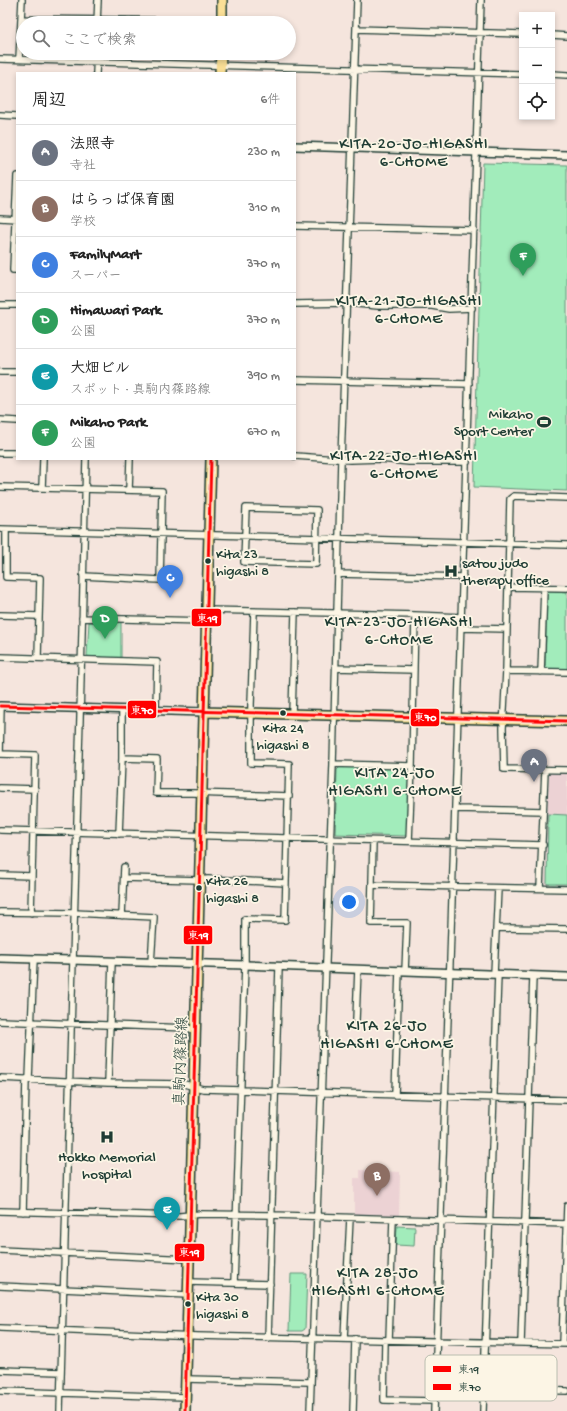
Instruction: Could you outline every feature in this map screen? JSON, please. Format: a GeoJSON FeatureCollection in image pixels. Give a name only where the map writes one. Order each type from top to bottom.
{"type":"FeatureCollection","features":[{"type":"Feature","properties":{"kind":"main road"},"geometry":{"type":"LineString","coordinates":[[222,0],[222,16]]}},
{"type":"Feature","properties":{"kind":"main road","name":"真駒内篠路線"},"geometry":{"type":"LineString","coordinates":[[185,1411],[211,460]]}},
{"type":"Feature","properties":{"kind":"main road"},"geometry":{"type":"LineString","coordinates":[[204,712],[567,721]]}},
{"type":"Feature","properties":{"kind":"street"},"geometry":{"type":"LineString","coordinates":[[21,16],[22,0]]}},
{"type":"Feature","properties":{"kind":"street"},"geometry":{"type":"LineString","coordinates":[[97,16],[98,0]]}},
{"type":"Feature","properties":{"kind":"street"},"geometry":{"type":"LineString","coordinates":[[310,1411],[320,1093],[333,764],[341,460],[345,382],[357,0]]}},
{"type":"Feature","properties":{"kind":"street"},"geometry":{"type":"LineString","coordinates":[[436,1355],[453,886],[481,0]]}},
{"type":"Feature","properties":{"kind":"street"},"geometry":{"type":"LineString","coordinates":[[356,29],[519,34]]}},
{"type":"Feature","properties":{"kind":"street"},"geometry":{"type":"LineString","coordinates":[[555,35],[567,36]]}},
{"type":"Feature","properties":{"kind":"street"},"geometry":{"type":"LineString","coordinates":[[0,59],[16,59]]}},
{"type":"Feature","properties":{"kind":"street"},"geometry":{"type":"LineString","coordinates":[[58,60],[221,69],[355,69],[519,74]]}},
{"type":"Feature","properties":{"kind":"street"},"geometry":{"type":"LineString","coordinates":[[96,61],[96,72]]}},
{"type":"Feature","properties":{"kind":"street"},"geometry":{"type":"LineString","coordinates":[[555,74],[567,75]]}},
{"type":"Feature","properties":{"kind":"street"},"geometry":{"type":"LineString","coordinates":[[0,115],[16,116]]}},
{"type":"Feature","properties":{"kind":"street"},"geometry":{"type":"LineString","coordinates":[[296,146],[567,155]]}},
{"type":"Feature","properties":{"kind":"street"},"geometry":{"type":"LineString","coordinates":[[0,218],[16,219],[13,270],[16,270]]}},
{"type":"Feature","properties":{"kind":"street"},"geometry":{"type":"LineString","coordinates":[[296,226],[474,230]]}},
{"type":"Feature","properties":{"kind":"street"},"geometry":{"type":"LineString","coordinates":[[296,304],[347,303],[378,306],[472,308]]}},
{"type":"Feature","properties":{"kind":"street"},"geometry":{"type":"LineString","coordinates":[[0,304],[16,305]]}},
{"type":"Feature","properties":{"kind":"street"},"geometry":{"type":"LineString","coordinates":[[0,372],[16,372]]}},
{"type":"Feature","properties":{"kind":"street"},"geometry":{"type":"LineString","coordinates":[[296,380],[469,384]]}},
{"type":"Feature","properties":{"kind":"street"},"geometry":{"type":"LineString","coordinates":[[0,420],[16,421]]}},
{"type":"Feature","properties":{"kind":"street"},"geometry":{"type":"LineString","coordinates":[[0,453],[16,453]]}},
{"type":"Feature","properties":{"kind":"street"},"geometry":{"type":"LineString","coordinates":[[296,456],[341,460],[381,458],[408,462],[467,462]]}},
{"type":"Feature","properties":{"kind":"street"},"geometry":{"type":"LineString","coordinates":[[42,488],[43,460]]}},
{"type":"Feature","properties":{"kind":"street"},"geometry":{"type":"LineString","coordinates":[[60,1411],[84,576],[86,460]]}},
{"type":"Feature","properties":{"kind":"street"},"geometry":{"type":"LineString","coordinates":[[129,490],[130,460]]}},
{"type":"Feature","properties":{"kind":"street"},"geometry":{"type":"LineString","coordinates":[[0,487],[162,491],[160,580],[84,576]]}},
{"type":"Feature","properties":{"kind":"street"},"geometry":{"type":"LineString","coordinates":[[567,498],[514,496],[510,499],[506,671],[503,720],[504,769],[567,770]]}},
{"type":"Feature","properties":{"kind":"street"},"geometry":{"type":"LineString","coordinates":[[246,508],[317,510],[316,564],[244,562],[245,537],[246,508]]}},
{"type":"Feature","properties":{"kind":"street"},"geometry":{"type":"LineString","coordinates":[[38,657],[40,578],[6,577],[3,530],[567,545]]}},
{"type":"Feature","properties":{"kind":"street"},"geometry":{"type":"LineString","coordinates":[[338,574],[463,577]]}},
{"type":"Feature","properties":{"kind":"street"},"geometry":{"type":"LineString","coordinates":[[508,586],[567,588]]}},
{"type":"Feature","properties":{"kind":"street"},"geometry":{"type":"LineString","coordinates":[[541,672],[544,588]]}},
{"type":"Feature","properties":{"kind":"street"},"geometry":{"type":"LineString","coordinates":[[207,610],[461,617]]}},
{"type":"Feature","properties":{"kind":"street"},"geometry":{"type":"LineString","coordinates":[[234,1283],[245,965],[245,919],[285,920],[289,796],[289,764],[251,763],[254,612]]}},
{"type":"Feature","properties":{"kind":"street"},"geometry":{"type":"LineString","coordinates":[[292,714],[295,612]]}},
{"type":"Feature","properties":{"kind":"street"},"geometry":{"type":"LineString","coordinates":[[0,615],[38,616]]}},
{"type":"Feature","properties":{"kind":"street"},"geometry":{"type":"LineString","coordinates":[[409,842],[415,615]]}},
{"type":"Feature","properties":{"kind":"street"},"geometry":{"type":"LineString","coordinates":[[82,618],[206,621]]}},
{"type":"Feature","properties":{"kind":"street"},"geometry":{"type":"LineString","coordinates":[[461,628],[507,629]]}},
{"type":"Feature","properties":{"kind":"street"},"geometry":{"type":"LineString","coordinates":[[0,657],[38,657],[157,662],[156,710]]}},
{"type":"Feature","properties":{"kind":"street"},"geometry":{"type":"LineString","coordinates":[[336,668],[414,670]]}},
{"type":"Feature","properties":{"kind":"street"},"geometry":{"type":"LineString","coordinates":[[506,671],[567,672]]}},
{"type":"Feature","properties":{"kind":"street"},"geometry":{"type":"LineString","coordinates":[[31,913],[35,755],[0,754],[1,706],[204,712]]}},
{"type":"Feature","properties":{"kind":"street"},"geometry":{"type":"LineString","coordinates":[[119,834],[122,709]]}},
{"type":"Feature","properties":{"kind":"street"},"geometry":{"type":"LineString","coordinates":[[122,758],[157,759],[156,793],[289,796]]}},
{"type":"Feature","properties":{"kind":"street"},"geometry":{"type":"LineString","coordinates":[[333,764],[412,766]]}},
{"type":"Feature","properties":{"kind":"street"},"geometry":{"type":"LineString","coordinates":[[540,888],[545,770]]}},
{"type":"Feature","properties":{"kind":"street"},"geometry":{"type":"LineString","coordinates":[[0,788],[34,789]]}},
{"type":"Feature","properties":{"kind":"street"},"geometry":{"type":"LineString","coordinates":[[455,809],[543,811]]}},
{"type":"Feature","properties":{"kind":"street"},"geometry":{"type":"LineString","coordinates":[[0,830],[543,845]]}},
{"type":"Feature","properties":{"kind":"street"},"geometry":{"type":"LineString","coordinates":[[373,841],[371,923],[407,923],[402,971],[395,1095]]}},
{"type":"Feature","properties":{"kind":"street"},"geometry":{"type":"LineString","coordinates":[[122,916],[124,867]]}},
{"type":"Feature","properties":{"kind":"street"},"geometry":{"type":"LineString","coordinates":[[0,875],[32,876]]}},
{"type":"Feature","properties":{"kind":"street"},"geometry":{"type":"LineString","coordinates":[[124,878],[286,882]]}},
{"type":"Feature","properties":{"kind":"street"},"geometry":{"type":"LineString","coordinates":[[372,885],[567,889]]}},
{"type":"Feature","properties":{"kind":"street"},"geometry":{"type":"LineString","coordinates":[[484,1355],[498,888]]}},
{"type":"Feature","properties":{"kind":"street"},"geometry":{"type":"LineString","coordinates":[[0,912],[74,912],[154,917],[151,963]]}},
{"type":"Feature","properties":{"kind":"street"},"geometry":{"type":"LineString","coordinates":[[497,928],[567,929]]}},
{"type":"Feature","properties":{"kind":"street"},"geometry":{"type":"LineString","coordinates":[[0,958],[245,965],[567,977]]}},
{"type":"Feature","properties":{"kind":"street"},"geometry":{"type":"LineString","coordinates":[[23,1212],[34,959]]}},
{"type":"Feature","properties":{"kind":"street"},"geometry":{"type":"LineString","coordinates":[[108,1083],[112,961]]}},
{"type":"Feature","properties":{"kind":"street"},"geometry":{"type":"LineString","coordinates":[[268,1338],[280,967]]}},
{"type":"Feature","properties":{"kind":"street"},"geometry":{"type":"LineString","coordinates":[[356,1020],[358,969]]}},
{"type":"Feature","properties":{"kind":"street"},"geometry":{"type":"LineString","coordinates":[[521,1343],[533,976]]}},
{"type":"Feature","properties":{"kind":"street"},"geometry":{"type":"LineString","coordinates":[[0,1021],[188,1028],[196,1031]]}},
{"type":"Feature","properties":{"kind":"street"},"geometry":{"type":"LineString","coordinates":[[0,1078],[108,1083],[184,1084],[203,1089],[567,1100]]}},
{"type":"Feature","properties":{"kind":"street"},"geometry":{"type":"LineString","coordinates":[[0,1328],[268,1338],[565,1344],[567,1206]]}},
{"type":"Feature","properties":{"kind":"street"},"geometry":{"type":"LineString","coordinates":[[0,1211],[190,1216],[201,1214],[316,1216],[525,1224],[567,1224]]}},
{"type":"Feature","properties":{"kind":"street"},"geometry":{"type":"LineString","coordinates":[[344,1339],[350,1218]]}},
{"type":"Feature","properties":{"kind":"street"},"geometry":{"type":"LineString","coordinates":[[393,1219],[384,1400],[425,1401]]}},
{"type":"Feature","properties":{"kind":"street"},"geometry":{"type":"LineString","coordinates":[[0,1250],[189,1259]]}},
{"type":"Feature","properties":{"kind":"street"},"geometry":{"type":"LineString","coordinates":[[188,1282],[270,1284]]}},
{"type":"Feature","properties":{"kind":"street"},"geometry":{"type":"LineString","coordinates":[[0,1286],[188,1295]]}},
{"type":"Feature","properties":{"kind":"street"},"geometry":{"type":"LineString","coordinates":[[353,1411],[355,1339]]}},
{"type":"Feature","properties":{"kind":"street"},"geometry":{"type":"LineString","coordinates":[[0,1370],[61,1372]]}},
{"type":"Feature","properties":{"kind":"street"},"geometry":{"type":"LineString","coordinates":[[186,1379],[310,1382]]}},
{"type":"Feature","properties":{"kind":"street"},"geometry":{"type":"LineString","coordinates":[[0,1391],[185,1397]]}},
{"type":"Feature","properties":{"kind":"street"},"geometry":{"type":"LineString","coordinates":[[557,1391],[567,1391]]}},
{"type":"Feature","properties":{"kind":"street"},"geometry":{"type":"LineString","coordinates":[[434,1401],[434,1411]]}},
{"type":"Feature","properties":{"kind":"street"},"geometry":{"type":"LineString","coordinates":[[482,1401],[482,1411]]}},
{"type":"Feature","properties":{"kind":"shaded area"},"geometry":{"type":"Polygon","coordinates":[[[549,773],[567,773],[567,886],[545,886],[549,773]]]}},
{"type":"Feature","properties":{"kind":"shaded area"},"geometry":{"type":"Polygon","coordinates":[[[360,1170],[400,1172],[399,1215],[354,1214],[354,1178],[360,1178],[360,1170]]]}},
{"type":"Feature","properties":{"kind":"green space"},"geometry":{"type":"Polygon","coordinates":[[[483,163],[567,165],[567,491],[474,487],[483,163]]]}},
{"type":"Feature","properties":{"kind":"green space"},"geometry":{"type":"Polygon","coordinates":[[[549,591],[567,592],[567,670],[548,670],[545,668],[547,593],[549,591]]]}},
{"type":"Feature","properties":{"kind":"green space"},"geometry":{"type":"Polygon","coordinates":[[[89,622],[121,622],[121,659],[87,656],[89,622]]]}},
{"type":"Feature","properties":{"kind":"green space"},"geometry":{"type":"Polygon","coordinates":[[[341,766],[409,768],[407,836],[335,834],[337,770],[341,766]]]}},
{"type":"Feature","properties":{"kind":"green space"},"geometry":{"type":"Polygon","coordinates":[[[548,814],[567,815],[567,884],[547,884],[548,814]]]}},
{"type":"Feature","properties":{"kind":"green space"},"geometry":{"type":"Polygon","coordinates":[[[397,1226],[415,1227],[414,1246],[396,1245],[397,1226]]]}},
{"type":"Feature","properties":{"kind":"green space"},"geometry":{"type":"Polygon","coordinates":[[[291,1274],[307,1274],[305,1329],[302,1331],[289,1331],[291,1274]]]}},
{"type":"Feature","properties":{"kind":"transit line","name":"東19"},"geometry":{"type":"LineString","coordinates":[[185,1411],[211,460]]}},
{"type":"Feature","properties":{"kind":"transit line","name":"東70"},"geometry":{"type":"LineString","coordinates":[[0,706],[567,721]]}},
{"type":"Feature","properties":{"kind":"place","name":"Mikaho Park"},"geometry":{"type":"Point","coordinates":[523,276]}},
{"type":"Feature","properties":{"kind":"place","name":"Mikaho Sport Center"},"geometry":{"type":"Point","coordinates":[544,422]}},
{"type":"Feature","properties":{"kind":"place","name":"Kita 23 higashi 8"},"geometry":{"type":"Point","coordinates":[208,561]}},
{"type":"Feature","properties":{"kind":"place","name":"satou judo therapy office"},"geometry":{"type":"Point","coordinates":[451,571]}},
{"type":"Feature","properties":{"kind":"place","name":"FamilyMart"},"geometry":{"type":"Point","coordinates":[170,598]}},
{"type":"Feature","properties":{"kind":"place","name":"Himawari Park"},"geometry":{"type":"Point","coordinates":[105,639]}},
{"type":"Feature","properties":{"kind":"place","name":"Kita 24 higashi 8"},"geometry":{"type":"Point","coordinates":[283,713]}},
{"type":"Feature","properties":{"kind":"place","name":"法照寺"},"geometry":{"type":"Point","coordinates":[534,782]}},
{"type":"Feature","properties":{"kind":"place","name":"Kita 26 higashi 8"},"geometry":{"type":"Point","coordinates":[199,888]}},
{"type":"Feature","properties":{"kind":"place","name":"Hokko Memorial hospital"},"geometry":{"type":"Point","coordinates":[107,1137]}},
{"type":"Feature","properties":{"kind":"place","name":"はらっぱ保育園"},"geometry":{"type":"Point","coordinates":[377,1196]}},
{"type":"Feature","properties":{"kind":"place","name":"大畑ビル"},"geometry":{"type":"Point","coordinates":[167,1230]}},
{"type":"Feature","properties":{"kind":"place","name":"Kita 30 higashi 8"},"geometry":{"type":"Point","coordinates":[188,1304]}},
{"type":"Feature","properties":{"kind":"district","name":"KITA-20-JO-HIGASHI 6-CHOME"},"geometry":{"type":"Point","coordinates":[414,151]}},
{"type":"Feature","properties":{"kind":"district","name":"KITA-21-JO-HIGASHI 6-CHOME"},"geometry":{"type":"Point","coordinates":[409,308]}},
{"type":"Feature","properties":{"kind":"district","name":"KITA-22-JO-HIGASHI 6-CHOME"},"geometry":{"type":"Point","coordinates":[404,463]}},
{"type":"Feature","properties":{"kind":"district","name":"KITA-23-JO-HIGASHI 6-CHOME"},"geometry":{"type":"Point","coordinates":[399,629]}},
{"type":"Feature","properties":{"kind":"district","name":"KITA 24-JO HIGASHI 6-CHOME"},"geometry":{"type":"Point","coordinates":[395,780]}},
{"type":"Feature","properties":{"kind":"district","name":"KITA 26-JO HIGASHI 6-CHOME"},"geometry":{"type":"Point","coordinates":[387,1033]}},
{"type":"Feature","properties":{"kind":"district","name":"KITA 28-JO HIGASHI 6-CHOME"},"geometry":{"type":"Point","coordinates":[378,1280]}}]}
